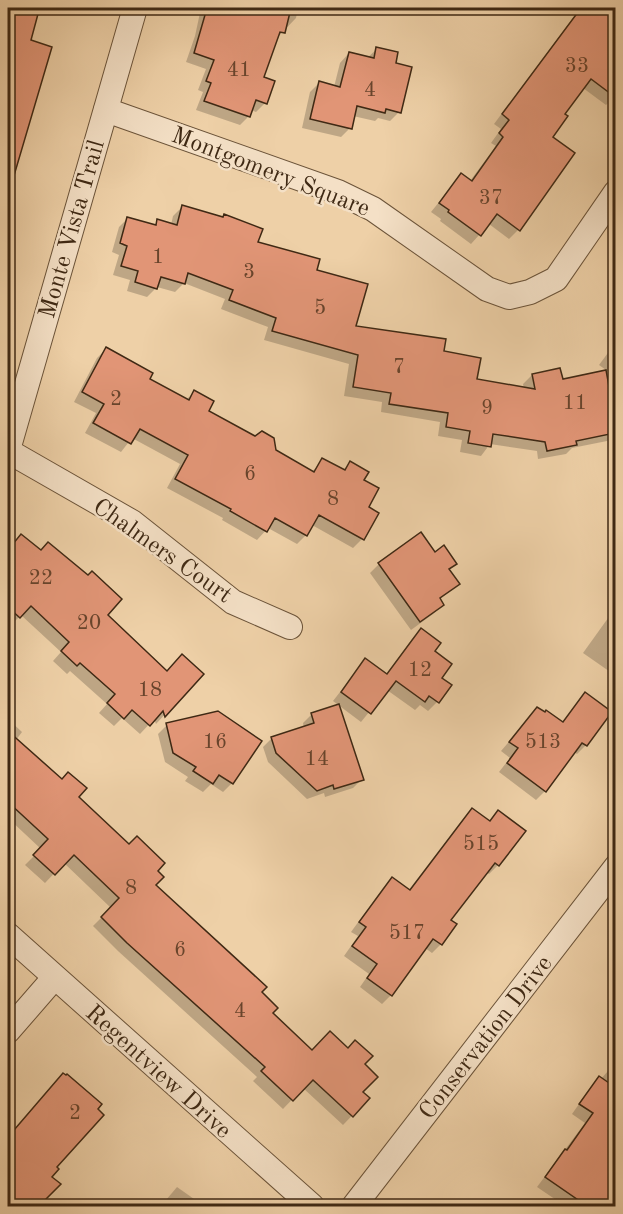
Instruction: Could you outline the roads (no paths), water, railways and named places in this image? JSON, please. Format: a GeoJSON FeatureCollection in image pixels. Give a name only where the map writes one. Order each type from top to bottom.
{"type":"FeatureCollection","features":[{"type":"Feature","properties":{"kind":"street","name":"Monte Vista Trail"},"geometry":{"type":"LineString","coordinates":[[8,450],[135,8]]}},
{"type":"Feature","properties":{"kind":"street","name":"Montgomery Square"},"geometry":{"type":"LineString","coordinates":[[106,110],[338,192],[373,209],[487,289],[509,297],[530,292],[556,279],[615,192]]}},
{"type":"Feature","properties":{"kind":"street","name":"Chalmers Court"},"geometry":{"type":"LineString","coordinates":[[8,450],[132,522],[233,602],[290,627]]}},
{"type":"Feature","properties":{"kind":"street","name":"Conservation Drive"},"geometry":{"type":"LineString","coordinates":[[354,1206],[615,867]]}},
{"type":"Feature","properties":{"kind":"street","name":"Regentview Drive"},"geometry":{"type":"LineString","coordinates":[[8,935],[312,1206]]}},
{"type":"Feature","properties":{"kind":"street"},"geometry":{"type":"LineString","coordinates":[[8,1031],[54,978]]}}]}
